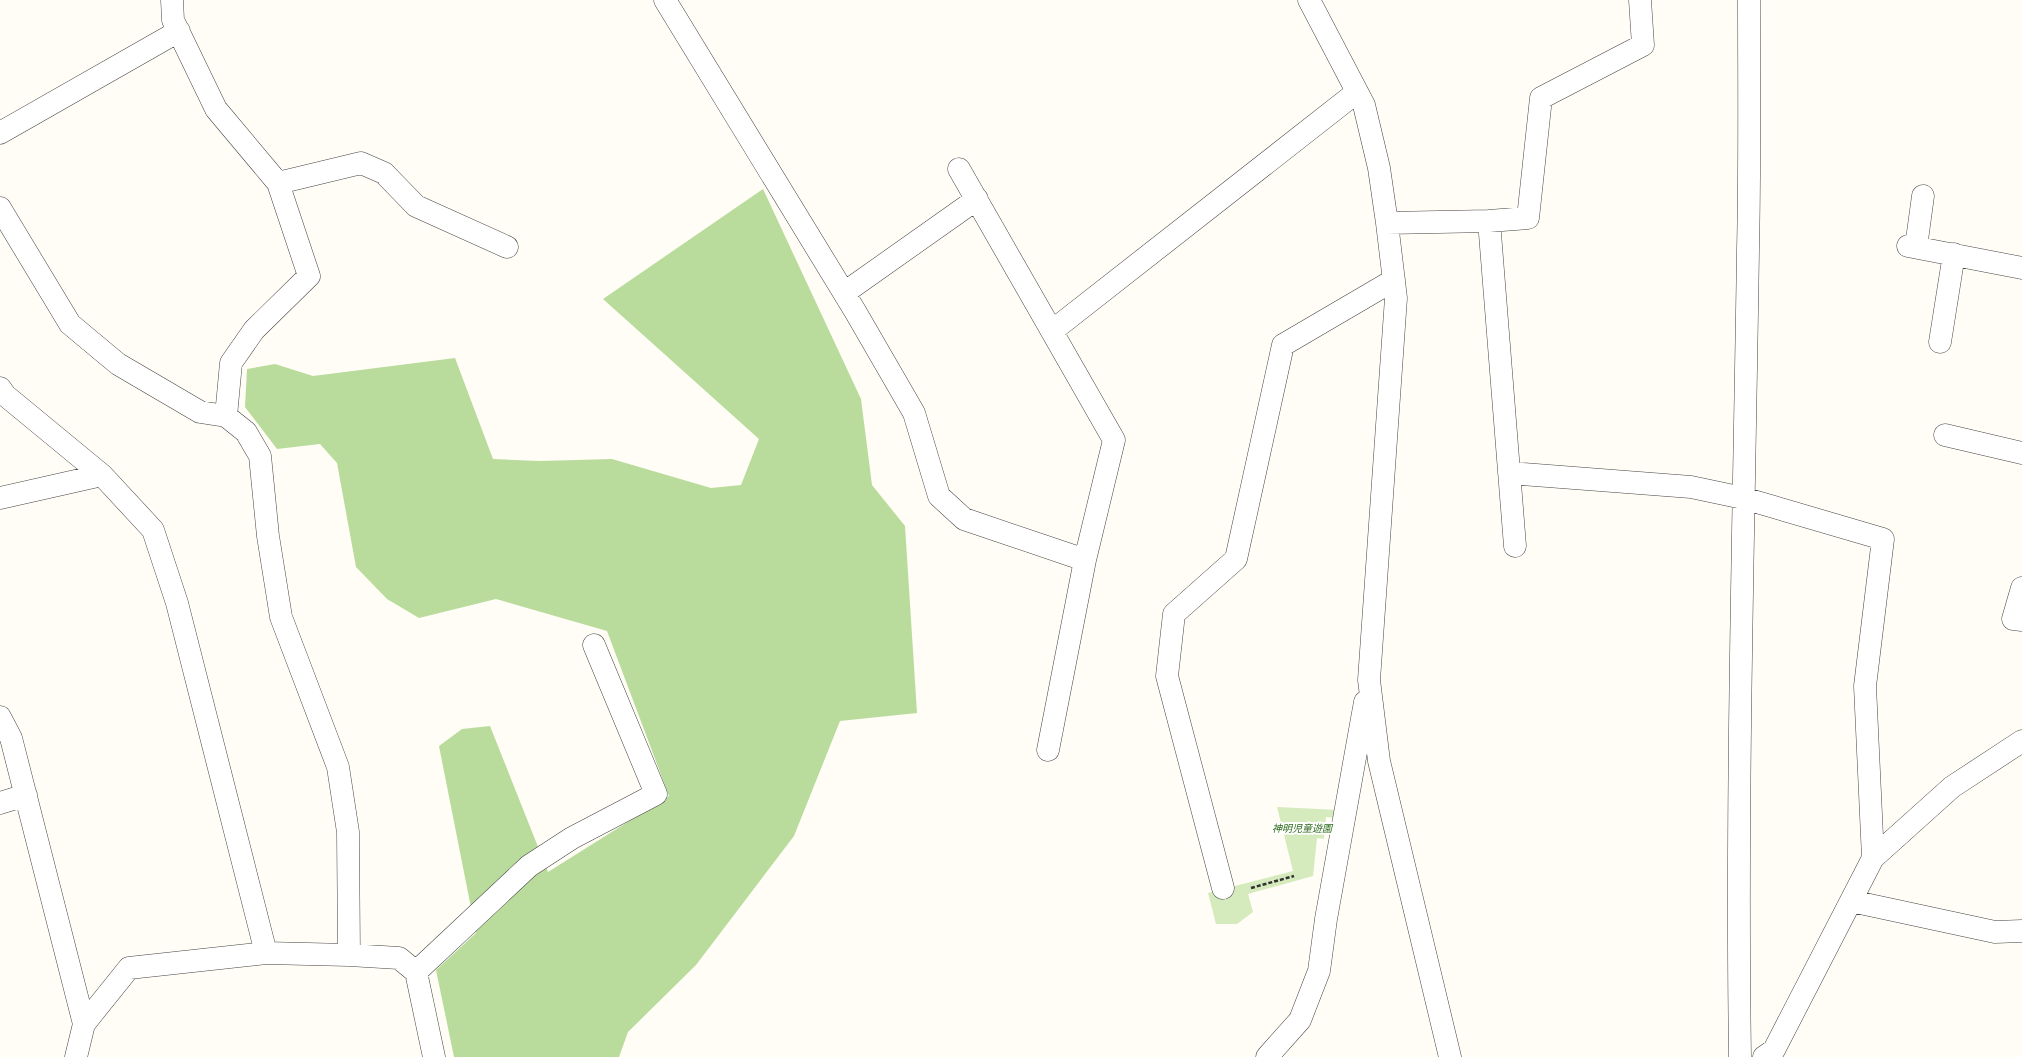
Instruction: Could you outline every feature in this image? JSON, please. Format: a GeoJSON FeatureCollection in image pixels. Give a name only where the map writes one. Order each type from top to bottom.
{"type":"FeatureCollection","features":[{"type":"Feature","properties":{"kind":"street"},"geometry":{"type":"LineString","coordinates":[[172,0],[173,20],[216,109],[278,183],[309,276],[254,330],[231,363],[226,416]]}},
{"type":"Feature","properties":{"kind":"street"},"geometry":{"type":"LineString","coordinates":[[665,0],[844,293],[914,414],[939,496],[964,519],[1085,560]]}},
{"type":"Feature","properties":{"kind":"street"},"geometry":{"type":"LineString","coordinates":[[1268,1057],[1300,1020],[1319,971],[1326,919],[1369,680],[1396,298],[1379,168],[1364,105],[1309,0]]}},
{"type":"Feature","properties":{"kind":"street"},"geometry":{"type":"LineString","coordinates":[[1322,0],[1324,29]]}},
{"type":"Feature","properties":{"kind":"street"},"geometry":{"type":"LineString","coordinates":[[1387,223],[1489,221],[1528,218],[1541,98],[1643,45],[1640,0]]}},
{"type":"Feature","properties":{"kind":"street"},"geometry":{"type":"LineString","coordinates":[[1740,1057],[1739,950],[1743,498],[1748,246],[1749,0]]}},
{"type":"Feature","properties":{"kind":"street"},"geometry":{"type":"LineString","coordinates":[[0,133],[179,31]]}},
{"type":"Feature","properties":{"kind":"street"},"geometry":{"type":"LineString","coordinates":[[1052,331],[1357,92]]}},
{"type":"Feature","properties":{"kind":"street"},"geometry":{"type":"LineString","coordinates":[[278,183],[361,163],[384,173],[416,206],[507,247]]}},
{"type":"Feature","properties":{"kind":"street"},"geometry":{"type":"LineString","coordinates":[[959,169],[1114,440],[1085,560],[1048,750]]}},
{"type":"Feature","properties":{"kind":"street"},"geometry":{"type":"LineString","coordinates":[[1923,196],[1912,247],[2022,268]]}},
{"type":"Feature","properties":{"kind":"street"},"geometry":{"type":"LineString","coordinates":[[844,293],[977,199]]}},
{"type":"Feature","properties":{"kind":"street"},"geometry":{"type":"LineString","coordinates":[[0,208],[70,324],[118,364],[200,412],[226,416],[246,432],[260,456],[268,536],[281,617],[338,767],[348,832],[350,955]]}},
{"type":"Feature","properties":{"kind":"street"},"geometry":{"type":"LineString","coordinates":[[1489,221],[1515,546]]}},
{"type":"Feature","properties":{"kind":"street"},"geometry":{"type":"LineString","coordinates":[[1940,342],[1954,254]]}},
{"type":"Feature","properties":{"kind":"street"},"geometry":{"type":"LineString","coordinates":[[1223,888],[1167,676],[1174,614],[1236,558],[1283,344],[1394,280]]}},
{"type":"Feature","properties":{"kind":"street"},"geometry":{"type":"LineString","coordinates":[[0,388],[5,394],[102,475],[153,530],[177,602],[266,953]]}},
{"type":"Feature","properties":{"kind":"street"},"geometry":{"type":"LineString","coordinates":[[1944,435],[2022,453]]}},
{"type":"Feature","properties":{"kind":"street"},"geometry":{"type":"LineString","coordinates":[[1509,473],[1691,487],[1743,498],[1883,539],[1865,686],[1873,858]]}},
{"type":"Feature","properties":{"kind":"street"},"geometry":{"type":"LineString","coordinates":[[0,498],[102,475]]}},
{"type":"Feature","properties":{"kind":"street"},"geometry":{"type":"LineString","coordinates":[[2022,588],[2013,619],[2022,620]]}},
{"type":"Feature","properties":{"kind":"street"},"geometry":{"type":"LineString","coordinates":[[416,972],[529,866],[572,838],[656,794],[594,645]]}},
{"type":"Feature","properties":{"kind":"street"},"geometry":{"type":"LineString","coordinates":[[1369,680],[1379,761],[1450,1057]]}},
{"type":"Feature","properties":{"kind":"street"},"geometry":{"type":"LineString","coordinates":[[0,717],[11,738],[84,1024]]}},
{"type":"Feature","properties":{"kind":"street"},"geometry":{"type":"LineString","coordinates":[[1764,1057],[1774,1050],[1873,858],[1952,787],[2022,741]]}},
{"type":"Feature","properties":{"kind":"street"},"geometry":{"type":"LineString","coordinates":[[0,803],[26,795]]}},
{"type":"Feature","properties":{"kind":"street"},"geometry":{"type":"LineString","coordinates":[[1851,900],[1995,932],[2022,931]]}},
{"type":"Feature","properties":{"kind":"street"},"geometry":{"type":"LineString","coordinates":[[76,1057],[84,1024],[129,968],[266,953],[399,958],[416,972],[434,1057]]}},
{"type":"Feature","properties":{"kind":"path"},"geometry":{"type":"LineString","coordinates":[[1248,888],[1294,876]]}},
{"type":"Feature","properties":{"kind":"green space"},"geometry":{"type":"Polygon","coordinates":[[[763,189],[861,399],[872,485],[905,526],[917,713],[840,721],[794,836],[696,965],[628,1032],[619,1057],[454,1057],[436,970],[476,933],[439,746],[462,729],[490,726],[548,872],[669,796],[607,631],[496,599],[419,618],[387,599],[356,567],[337,463],[320,444],[277,449],[245,407],[247,369],[275,364],[313,376],[455,358],[493,459],[540,461],[612,459],[711,488],[741,485],[759,439],[603,299],[763,189]]]}},
{"type":"Feature","properties":{"kind":"green space","name":"神明児童遊園"},"geometry":{"type":"Polygon","coordinates":[[[1277,807],[1339,810],[1338,818],[1326,817],[1324,839],[1317,838],[1313,876],[1248,894],[1253,912],[1237,924],[1216,924],[1208,893],[1293,871],[1277,807]]]}}]}
